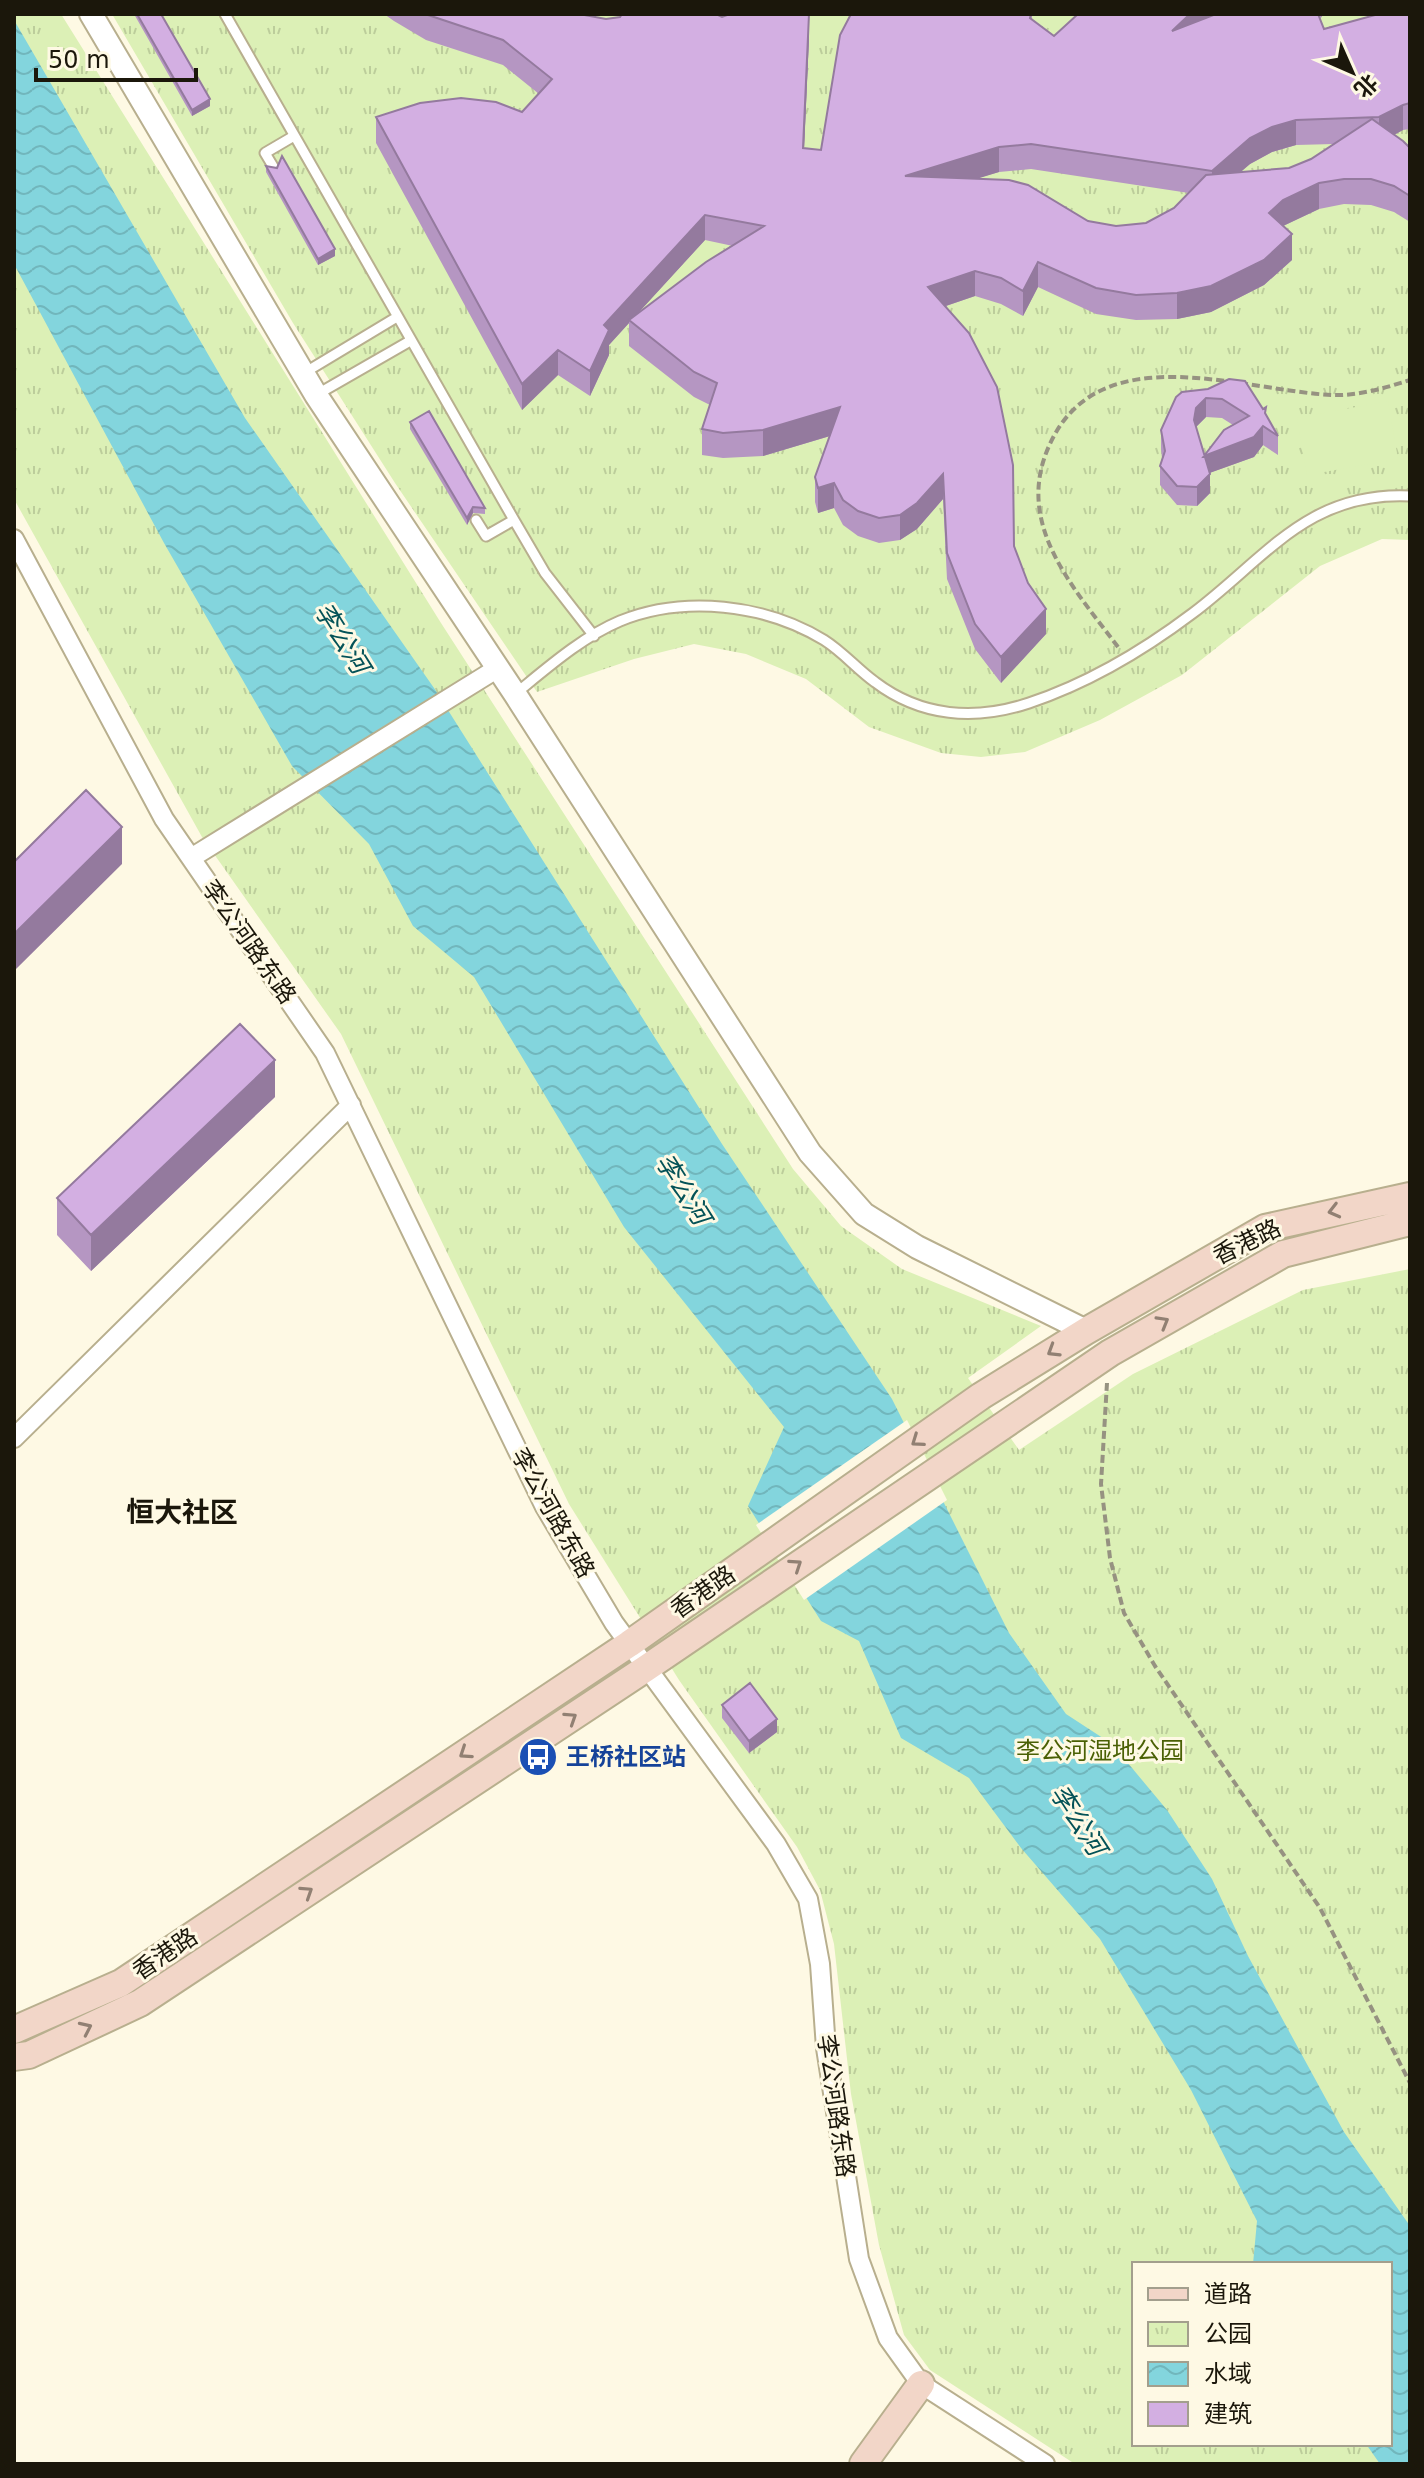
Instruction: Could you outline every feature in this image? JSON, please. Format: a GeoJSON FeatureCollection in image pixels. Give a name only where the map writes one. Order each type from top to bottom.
{"type":"FeatureCollection","features":[{"type":"Feature","properties":{"kind":"main road","name":"香港路"},"geometry":{"type":"LineString","coordinates":[[14,2030],[121,1983],[629,1644],[981,1396],[1086,1331],[1265,1228],[1410,1196]]}},
{"type":"Feature","properties":{"kind":"main road","name":"香港路"},"geometry":{"type":"LineString","coordinates":[[14,2057],[29,2055],[140,2003],[645,1669],[1110,1353],[1283,1254],[1410,1222]]}},
{"type":"Feature","properties":{"kind":"main road"},"geometry":{"type":"LineString","coordinates":[[863,2464],[921,2384]]}},
{"type":"Feature","properties":{"kind":"street"},"geometry":{"type":"LineString","coordinates":[[91,14],[316,395],[515,694],[810,1153],[864,1214],[917,1247],[1086,1331]]}},
{"type":"Feature","properties":{"kind":"street","name":"李公河路东路"},"geometry":{"type":"LineString","coordinates":[[14,539],[164,819],[325,1053],[545,1507],[645,1669],[776,1844],[808,1899],[820,1964],[826,2048],[859,2259],[888,2338],[921,2384],[1045,2464]]}},
{"type":"Feature","properties":{"kind":"street"},"geometry":{"type":"LineString","coordinates":[[191,858],[498,668]]}},
{"type":"Feature","properties":{"kind":"street"},"geometry":{"type":"LineString","coordinates":[[14,1438],[351,1105]]}},
{"type":"Feature","properties":{"kind":"lane"},"geometry":{"type":"LineString","coordinates":[[225,14],[545,573],[594,636]]}},
{"type":"Feature","properties":{"kind":"lane"},"geometry":{"type":"LineString","coordinates":[[274,168],[265,153],[294,136]]}},
{"type":"Feature","properties":{"kind":"lane"},"geometry":{"type":"LineString","coordinates":[[303,373],[397,317]]}},
{"type":"Feature","properties":{"kind":"lane"},"geometry":{"type":"LineString","coordinates":[[316,395],[410,341]]}},
{"type":"Feature","properties":{"kind":"lane"},"geometry":{"type":"LineString","coordinates":[[515,694],[594,636],[620,621],[656,611],[699,605],[744,610],[787,622],[822,639],[902,701],[962,715],[996,712],[1031,703],[1126,658],[1196,610],[1286,532],[1328,510],[1363,499],[1410,496]]}},
{"type":"Feature","properties":{"kind":"lane"},"geometry":{"type":"LineString","coordinates":[[476,520],[486,536],[514,520]]}},
{"type":"Feature","properties":{"kind":"path"},"geometry":{"type":"LineString","coordinates":[[1126,658],[1055,561],[1042,529],[1036,494],[1040,466],[1051,441],[1073,410],[1099,391],[1159,378],[1233,379],[1332,395],[1385,388],[1410,380]]}},
{"type":"Feature","properties":{"kind":"path"},"geometry":{"type":"LineString","coordinates":[[1110,1353],[1101,1484],[1110,1558],[1124,1613],[1155,1666],[1320,1908],[1410,2083]]}},
{"type":"Feature","properties":{"kind":"green space","name":"李公河湿地公园"},"geometry":{"type":"Polygon","coordinates":[[[14,14],[61,14],[441,623],[793,1169],[841,1226],[902,1269],[1041,1326],[968,1378],[1019,1450],[1133,1374],[1303,1290],[1410,1269],[1410,2464],[1075,2464],[930,2370],[904,2335],[879,2245],[851,2094],[834,1944],[820,1890],[797,1847],[679,1680],[569,1504],[341,1034],[202,837],[14,499],[14,14]]]}},
{"type":"Feature","properties":{"kind":"green space"},"geometry":{"type":"Polygon","coordinates":[[[112,14],[1410,14],[1410,540],[1382,539],[1320,566],[1182,675],[1100,720],[1025,752],[981,757],[941,753],[869,727],[806,679],[746,654],[694,644],[634,659],[537,692],[395,483],[293,323],[112,14]]]}},
{"type":"Feature","properties":{"kind":"green space"},"geometry":{"type":"Polygon","coordinates":[[[1388,401],[1398,459],[1307,475],[1297,418],[1388,401]]]}},
{"type":"Feature","properties":{"kind":"water","name":"李公河"},"geometry":{"type":"Polygon","coordinates":[[[14,20],[245,418],[434,688],[722,1144],[892,1399],[1009,1633],[1066,1714],[1112,1744],[1167,1810],[1212,1879],[1248,1956],[1344,2132],[1410,2226],[1410,2464],[1380,2464],[1367,2446],[1392,2446],[1392,2262],[1253,2262],[1257,2221],[1191,2090],[1100,1939],[1021,1848],[969,1778],[901,1738],[859,1641],[821,1621],[748,1506],[784,1427],[624,1227],[474,977],[413,926],[369,844],[292,766],[164,543],[14,264],[14,20]]]}},
{"type":"Feature","properties":{"kind":"pier"},"geometry":{"type":"Polygon","coordinates":[[[907,1420],[947,1500],[804,1600],[756,1525],[907,1420]]]}},
{"type":"Feature","properties":{"kind":"building"},"geometry":{"type":"Polygon","coordinates":[[[137,14],[161,14],[210,99],[192,110],[137,14]]]}},
{"type":"Feature","properties":{"kind":"building"},"geometry":{"type":"Polygon","coordinates":[[[425,14],[579,14],[606,19],[622,14],[716,14],[722,17],[730,14],[809,14],[803,148],[821,150],[840,35],[851,14],[1031,14],[1030,18],[1054,36],[1078,14],[1190,14],[1172,31],[1216,14],[1318,14],[1324,29],[1375,15],[1410,15],[1410,103],[1379,117],[1296,120],[1272,127],[1250,138],[1212,171],[1031,144],[999,147],[905,176],[1009,180],[1028,185],[1088,221],[1116,226],[1146,223],[1174,208],[1206,175],[1289,168],[1311,159],[1372,119],[1410,148],[1410,196],[1394,186],[1371,179],[1319,183],[1283,200],[1269,213],[1292,234],[1264,260],[1211,286],[1177,293],[1136,295],[1096,288],[1038,262],[1023,291],[1001,278],[975,271],[928,287],[969,333],[997,387],[1013,465],[1014,546],[1028,583],[1046,609],[1001,657],[975,624],[947,553],[943,474],[917,503],[900,515],[879,518],[858,511],[843,500],[834,483],[818,488],[815,477],[840,407],[763,430],[723,433],[702,429],[717,383],[694,372],[629,320],[706,262],[764,226],[705,215],[604,325],[609,330],[590,371],[558,350],[522,384],[376,117],[420,103],[461,98],[496,102],[522,112],[552,79],[503,40],[425,14]]]}},
{"type":"Feature","properties":{"kind":"building"},"geometry":{"type":"Polygon","coordinates":[[[282,156],[335,249],[318,259],[266,166],[277,168],[282,156]]]}},
{"type":"Feature","properties":{"kind":"building"},"geometry":{"type":"Polygon","coordinates":[[[1229,379],[1245,381],[1263,409],[1266,407],[1265,413],[1278,436],[1263,426],[1254,437],[1205,456],[1210,474],[1197,487],[1177,486],[1160,466],[1165,451],[1161,430],[1176,397],[1182,392],[1208,389],[1229,379]],[[1206,398],[1196,408],[1194,420],[1204,455],[1224,430],[1249,416],[1222,399],[1206,398]]]}},
{"type":"Feature","properties":{"kind":"building"},"geometry":{"type":"Polygon","coordinates":[[[429,411],[485,508],[473,507],[467,518],[410,422],[429,411]]]}},
{"type":"Feature","properties":{"kind":"building"},"geometry":{"type":"Polygon","coordinates":[[[86,790],[122,827],[14,934],[14,862],[86,790]]]}},
{"type":"Feature","properties":{"kind":"building"},"geometry":{"type":"Polygon","coordinates":[[[240,1024],[275,1060],[91,1235],[57,1198],[240,1024]]]}},
{"type":"Feature","properties":{"kind":"building"},"geometry":{"type":"Polygon","coordinates":[[[750,1683],[777,1719],[749,1741],[722,1705],[750,1683]]]}},
{"type":"Feature","properties":{"kind":"place","name":"王桥社区站"},"geometry":{"type":"Point","coordinates":[538,1757]}},
{"type":"Feature","properties":{"kind":"district","name":"恒大社区"},"geometry":{"type":"Point","coordinates":[182,1512]}}]}
